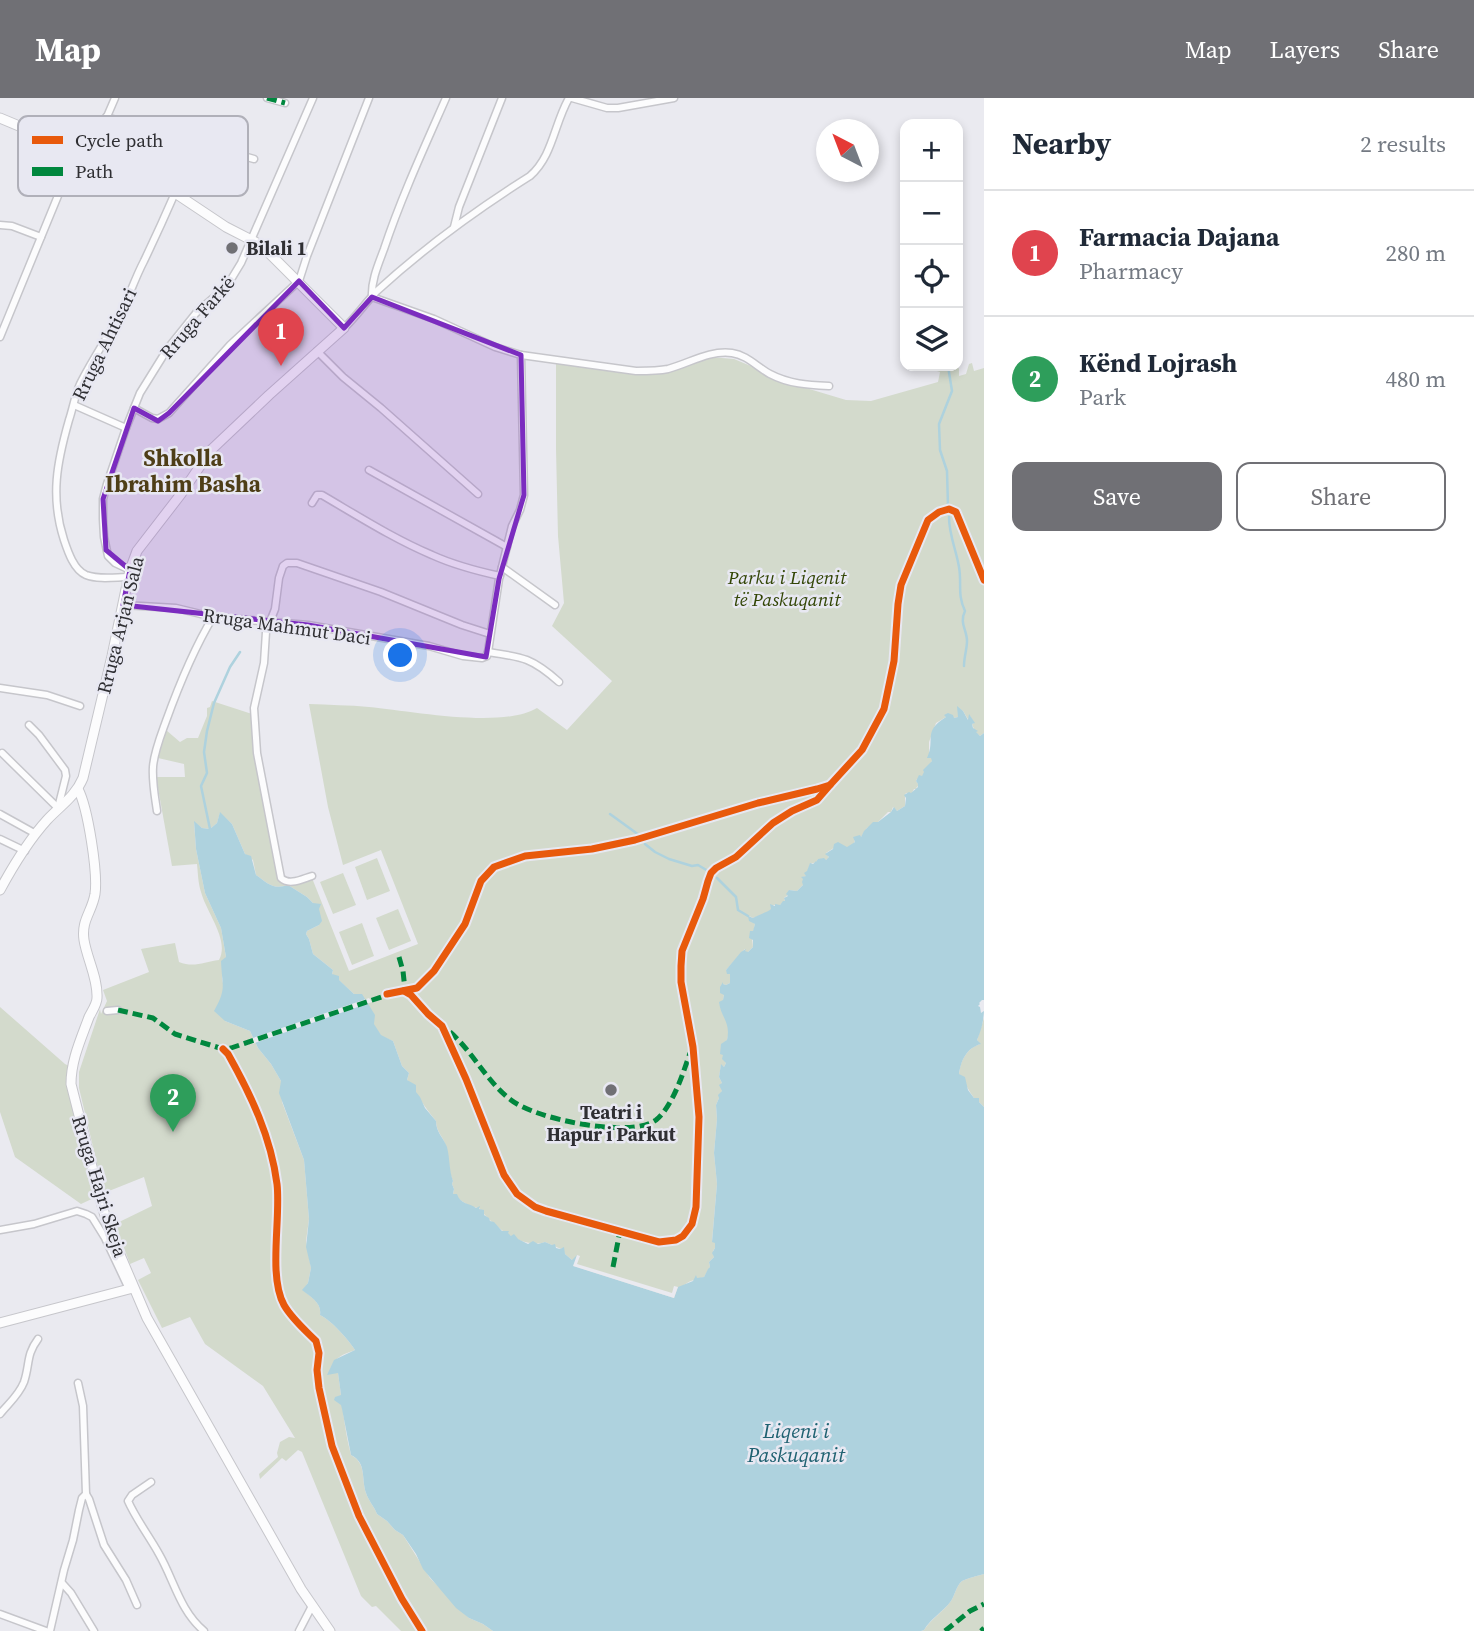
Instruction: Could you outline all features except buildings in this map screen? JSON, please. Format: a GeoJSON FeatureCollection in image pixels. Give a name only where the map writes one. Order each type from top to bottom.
{"type":"FeatureCollection","features":[{"type":"Feature","properties":{"kind":"street"},"geometry":{"type":"LineString","coordinates":[[106,116],[115,98]]}},
{"type":"Feature","properties":{"kind":"street"},"geometry":{"type":"LineString","coordinates":[[267,98],[285,103]]}},
{"type":"Feature","properties":{"kind":"street","name":"Rruga Farkë"},"geometry":{"type":"LineString","coordinates":[[129,573],[108,556],[103,519],[105,492],[126,428],[148,379],[168,348],[196,313],[234,276],[313,98]]}},
{"type":"Feature","properties":{"kind":"street"},"geometry":{"type":"LineString","coordinates":[[134,408],[158,419],[169,413],[230,345],[299,281],[369,98]]}},
{"type":"Feature","properties":{"kind":"street"},"geometry":{"type":"LineString","coordinates":[[372,297],[373,283],[388,238],[446,98]]}},
{"type":"Feature","properties":{"kind":"street"},"geometry":{"type":"LineString","coordinates":[[453,228],[458,206],[502,98]]}},
{"type":"Feature","properties":{"kind":"street"},"geometry":{"type":"LineString","coordinates":[[180,196],[269,252],[344,328],[372,297],[453,228],[540,167],[549,150],[560,115],[570,98],[607,108],[674,98]]}},
{"type":"Feature","properties":{"kind":"street"},"geometry":{"type":"LineString","coordinates":[[0,118],[18,126]]}},
{"type":"Feature","properties":{"kind":"street"},"geometry":{"type":"LineString","coordinates":[[248,157],[254,159]]}},
{"type":"Feature","properties":{"kind":"street"},"geometry":{"type":"LineString","coordinates":[[0,337],[58,196]]}},
{"type":"Feature","properties":{"kind":"street","name":"Rruga Ahtisari"},"geometry":{"type":"LineString","coordinates":[[129,573],[95,577],[83,574],[75,565],[60,529],[55,487],[61,450],[79,386],[119,316],[174,196]]}},
{"type":"Feature","properties":{"kind":"street"},"geometry":{"type":"LineString","coordinates":[[0,225],[12,226],[41,237]]}},
{"type":"Feature","properties":{"kind":"street"},"geometry":{"type":"LineString","coordinates":[[372,297],[521,355],[652,371],[668,369],[699,357],[730,353],[740,355],[768,373],[787,381],[829,386]]}},
{"type":"Feature","properties":{"kind":"street","name":"Rruga Arjan Sala"},"geometry":{"type":"LineString","coordinates":[[0,890],[36,834],[78,789],[87,763],[132,560],[142,543],[181,494],[211,450],[344,328]]}},
{"type":"Feature","properties":{"kind":"street"},"geometry":{"type":"LineString","coordinates":[[317,352],[478,494]]}},
{"type":"Feature","properties":{"kind":"street"},"geometry":{"type":"LineString","coordinates":[[488,652],[502,567],[512,526],[524,495],[521,355]]}},
{"type":"Feature","properties":{"kind":"street"},"geometry":{"type":"LineString","coordinates":[[74,405],[126,428]]}},
{"type":"Feature","properties":{"kind":"street"},"geometry":{"type":"LineString","coordinates":[[369,470],[507,547]]}},
{"type":"Feature","properties":{"kind":"street"},"geometry":{"type":"LineString","coordinates":[[312,503],[317,495],[322,495],[431,555],[500,576]]}},
{"type":"Feature","properties":{"kind":"street"},"geometry":{"type":"LineString","coordinates":[[312,876],[290,883],[281,878],[259,763],[254,708],[264,663],[266,632],[275,609],[283,566],[288,563],[297,564],[381,592],[490,634]]}},
{"type":"Feature","properties":{"kind":"street"},"geometry":{"type":"LineString","coordinates":[[502,567],[555,605]]}},
{"type":"Feature","properties":{"kind":"street","name":"Rruga Mahmut Daci"},"geometry":{"type":"LineString","coordinates":[[123,605],[176,608],[213,617],[308,625],[429,646],[463,656],[482,658],[487,656],[488,652],[527,659],[559,682]]}},
{"type":"Feature","properties":{"kind":"street"},"geometry":{"type":"LineString","coordinates":[[158,811],[153,781],[155,754],[188,663],[213,617]]}},
{"type":"Feature","properties":{"kind":"street"},"geometry":{"type":"LineString","coordinates":[[0,688],[47,695],[80,706]]}},
{"type":"Feature","properties":{"kind":"street"},"geometry":{"type":"LineString","coordinates":[[30,725],[65,770],[58,808]]}},
{"type":"Feature","properties":{"kind":"street"},"geometry":{"type":"LineString","coordinates":[[2,753],[58,808]]}},
{"type":"Feature","properties":{"kind":"street","name":"Rruga Hajri Skeja"},"geometry":{"type":"LineString","coordinates":[[78,789],[83,798],[94,865],[95,896],[83,924],[97,999],[74,1059],[71,1084],[101,1202],[131,1288],[152,1329],[312,1606],[330,1631]]}},
{"type":"Feature","properties":{"kind":"street"},"geometry":{"type":"LineString","coordinates":[[69,800],[76,804],[87,822]]}},
{"type":"Feature","properties":{"kind":"street"},"geometry":{"type":"LineString","coordinates":[[0,814],[36,834]]}},
{"type":"Feature","properties":{"kind":"street"},"geometry":{"type":"LineString","coordinates":[[0,839],[25,851]]}},
{"type":"Feature","properties":{"kind":"street"},"geometry":{"type":"LineString","coordinates":[[107,1011],[118,1010]]}},
{"type":"Feature","properties":{"kind":"street"},"geometry":{"type":"LineString","coordinates":[[0,1230],[34,1224],[77,1211],[86,1213],[92,1217],[105,1238],[131,1288],[0,1323]]}},
{"type":"Feature","properties":{"kind":"street"},"geometry":{"type":"LineString","coordinates":[[0,1414],[20,1389],[32,1348],[38,1339]]}},
{"type":"Feature","properties":{"kind":"street"},"geometry":{"type":"LineString","coordinates":[[78,1383],[83,1406],[86,1494],[104,1545],[126,1580],[136,1605]]}},
{"type":"Feature","properties":{"kind":"street"},"geometry":{"type":"LineString","coordinates":[[151,1482],[129,1498],[130,1504],[160,1555],[177,1595],[204,1631]]}},
{"type":"Feature","properties":{"kind":"street"},"geometry":{"type":"LineString","coordinates":[[0,1614],[48,1631],[74,1540],[82,1498],[86,1494]]}},
{"type":"Feature","properties":{"kind":"street"},"geometry":{"type":"LineString","coordinates":[[62,1583],[94,1631]]}},
{"type":"Feature","properties":{"kind":"street"},"geometry":{"type":"LineString","coordinates":[[299,1631],[312,1606]]}},
{"type":"Feature","properties":{"kind":"highlighted area"},"geometry":{"type":"Polygon","coordinates":[[[299,281],[344,328],[372,297],[521,355],[524,495],[499,579],[486,657],[308,625],[123,605],[130,570],[106,550],[103,499],[134,408],[158,421],[169,413],[299,281]]]}},
{"type":"Feature","properties":{"kind":"green space","name":"Parku i Liqenit të Paskuqanit"},"geometry":{"type":"Polygon","coordinates":[[[710,357],[734,359],[796,385],[846,400],[871,401],[938,382],[940,372],[937,371],[959,371],[959,376],[966,374],[969,364],[972,363],[974,371],[984,368],[984,733],[980,736],[975,732],[970,716],[969,721],[958,708],[958,717],[946,717],[936,723],[929,742],[929,757],[932,761],[922,777],[917,779],[917,789],[906,793],[905,806],[897,811],[893,807],[891,812],[854,840],[853,845],[846,848],[840,844],[826,853],[829,858],[826,860],[818,859],[810,864],[806,876],[803,877],[803,885],[797,891],[789,890],[785,901],[780,905],[771,905],[769,912],[753,918],[749,916],[755,924],[753,947],[748,952],[745,952],[745,949],[726,970],[730,974],[730,983],[723,984],[721,992],[724,994],[722,1012],[729,1025],[729,1032],[723,1055],[726,1063],[724,1067],[721,1065],[719,1077],[722,1091],[716,1105],[714,1153],[717,1184],[712,1241],[715,1242],[714,1257],[709,1262],[710,1267],[704,1277],[686,1283],[674,1298],[573,1266],[572,1260],[562,1248],[545,1242],[536,1244],[518,1240],[500,1229],[479,1208],[465,1203],[453,1194],[445,1143],[436,1121],[407,1080],[409,1073],[402,1066],[393,1041],[381,1036],[354,994],[332,974],[333,970],[313,954],[306,934],[319,925],[313,903],[288,885],[274,886],[256,875],[253,860],[245,854],[232,824],[220,813],[217,823],[210,829],[202,828],[194,822],[196,849],[205,893],[221,928],[226,957],[222,978],[225,1021],[250,1031],[258,1048],[281,1081],[282,1102],[304,1160],[309,1219],[306,1241],[311,1268],[308,1283],[303,1290],[318,1304],[320,1315],[330,1321],[355,1350],[340,1357],[330,1370],[338,1373],[351,1455],[361,1467],[366,1493],[377,1514],[403,1535],[430,1578],[469,1618],[493,1631],[401,1631],[376,1606],[372,1607],[361,1596],[302,1452],[298,1450],[286,1461],[282,1458],[260,1479],[259,1474],[278,1457],[280,1442],[289,1437],[295,1438],[263,1386],[205,1344],[190,1317],[162,1328],[138,1280],[151,1273],[144,1258],[130,1264],[115,1224],[152,1206],[144,1177],[104,1193],[79,1088],[79,1072],[100,1009],[101,1014],[107,1001],[103,990],[149,972],[141,949],[175,943],[179,962],[194,965],[219,960],[222,952],[216,926],[201,892],[197,864],[172,866],[156,777],[185,777],[184,764],[158,758],[166,730],[180,742],[187,738],[198,738],[207,716],[207,708],[212,701],[252,714],[255,757],[279,880],[291,884],[312,878],[349,971],[418,944],[381,850],[343,865],[328,807],[309,704],[362,706],[480,718],[521,714],[537,708],[567,730],[612,681],[552,626],[564,603],[558,536],[556,361],[645,374],[670,371],[710,357]]]}},
{"type":"Feature","properties":{"kind":"green space"},"geometry":{"type":"Polygon","coordinates":[[[377,858],[390,891],[367,900],[355,867],[377,858]]]}},
{"type":"Feature","properties":{"kind":"green space"},"geometry":{"type":"Polygon","coordinates":[[[343,873],[356,905],[333,914],[320,882],[343,873]]]}},
{"type":"Feature","properties":{"kind":"green space"},"geometry":{"type":"Polygon","coordinates":[[[398,909],[411,941],[389,950],[376,918],[398,909]]]}},
{"type":"Feature","properties":{"kind":"green space"},"geometry":{"type":"Polygon","coordinates":[[[362,923],[374,956],[352,965],[339,932],[362,923]]]}},
{"type":"Feature","properties":{"kind":"green space"},"geometry":{"type":"Polygon","coordinates":[[[0,1007],[69,1066],[68,1083],[96,1197],[81,1204],[15,1157],[0,1112],[0,1007]]]}},
{"type":"Feature","properties":{"kind":"green space"},"geometry":{"type":"Polygon","coordinates":[[[984,1018],[984,1107],[979,1098],[974,1098],[959,1074],[965,1056],[980,1044],[977,1040],[984,1018]]]}},
{"type":"Feature","properties":{"kind":"green space"},"geometry":{"type":"Polygon","coordinates":[[[984,1574],[984,1631],[921,1631],[948,1605],[962,1581],[984,1574]]]}},
{"type":"Feature","properties":{"kind":"water","name":"Liqeni i Paskuqanit"},"geometry":{"type":"Polygon","coordinates":[[[957,706],[968,720],[969,714],[975,723],[972,724],[973,728],[980,736],[984,733],[984,1000],[978,1006],[981,1013],[984,1011],[977,1040],[981,1044],[965,1056],[959,1074],[965,1077],[968,1090],[974,1098],[979,1098],[984,1107],[984,1574],[962,1581],[948,1605],[921,1631],[493,1631],[456,1608],[423,1569],[403,1535],[377,1514],[366,1493],[359,1462],[351,1455],[341,1405],[334,1400],[341,1395],[338,1373],[327,1375],[334,1360],[355,1350],[330,1321],[320,1315],[318,1304],[302,1290],[308,1283],[311,1268],[306,1247],[309,1219],[304,1160],[279,1093],[281,1081],[258,1048],[250,1031],[225,1021],[214,1011],[222,992],[221,961],[226,957],[221,928],[205,893],[196,849],[194,821],[202,828],[210,829],[217,823],[220,812],[232,824],[245,854],[251,856],[256,875],[274,886],[288,885],[313,903],[321,904],[319,909],[322,921],[306,934],[313,954],[333,970],[332,974],[339,976],[339,980],[354,994],[362,994],[375,1015],[374,1024],[381,1035],[393,1041],[402,1066],[409,1073],[407,1080],[416,1085],[416,1092],[436,1121],[447,1147],[453,1194],[457,1194],[462,1202],[476,1208],[480,1206],[479,1209],[484,1210],[484,1215],[490,1221],[502,1231],[509,1231],[511,1236],[514,1234],[528,1244],[533,1241],[538,1244],[545,1242],[555,1244],[556,1248],[564,1247],[565,1254],[572,1260],[577,1255],[574,1266],[674,1298],[678,1287],[693,1281],[696,1275],[697,1278],[704,1277],[710,1267],[709,1262],[714,1257],[712,1253],[715,1243],[712,1242],[717,1184],[714,1153],[716,1105],[718,1095],[722,1091],[719,1085],[722,1083],[719,1077],[721,1064],[724,1067],[726,1063],[720,1054],[721,1044],[727,1040],[728,1034],[719,1002],[724,995],[720,993],[720,987],[723,982],[726,985],[730,983],[730,974],[727,974],[726,970],[741,952],[746,949],[748,952],[753,947],[753,940],[749,938],[755,924],[749,921],[748,916],[753,918],[768,911],[771,909],[770,904],[780,905],[788,896],[786,894],[789,890],[797,891],[803,885],[801,877],[806,876],[804,873],[810,863],[813,864],[818,859],[826,860],[829,857],[825,854],[833,849],[834,844],[838,842],[847,847],[855,842],[853,837],[861,837],[873,822],[878,822],[894,807],[897,811],[905,806],[904,795],[918,787],[916,781],[919,775],[922,776],[923,770],[932,761],[927,758],[934,727],[948,713],[954,718],[958,717],[957,706]]]}},
{"type":"Feature","properties":{"kind":"pier"},"geometry":{"type":"Polygon","coordinates":[[[369,998],[372,1002],[252,1044],[250,1039],[369,998]]]}},
{"type":"Feature","properties":{"kind":"pier"},"geometry":{"type":"Polygon","coordinates":[[[577,1255],[580,1256],[577,1264],[672,1293],[674,1286],[678,1287],[674,1298],[573,1266],[577,1255]]]}},
{"type":"Feature","properties":{"kind":"waterway"},"geometry":{"type":"LineString","coordinates":[[948,506],[947,471],[940,450],[939,424],[952,391],[949,371]]}},
{"type":"Feature","properties":{"kind":"waterway"},"geometry":{"type":"LineString","coordinates":[[949,517],[965,611],[963,623],[967,641],[964,666]]}},
{"type":"Feature","properties":{"kind":"waterway"},"geometry":{"type":"LineString","coordinates":[[210,829],[201,786],[207,773],[204,752],[207,731],[214,703],[240,652]]}},
{"type":"Feature","properties":{"kind":"waterway"},"geometry":{"type":"LineString","coordinates":[[610,814],[639,835]]}},
{"type":"Feature","properties":{"kind":"waterway"},"geometry":{"type":"LineString","coordinates":[[645,844],[669,859],[692,866],[698,865],[708,871]]}},
{"type":"Feature","properties":{"kind":"waterway"},"geometry":{"type":"LineString","coordinates":[[717,878],[736,897],[738,910],[748,916]]}},
{"type":"Feature","properties":{"kind":"marked path"},"geometry":{"type":"LineString","coordinates":[[267,98],[285,103]]}},
{"type":"Feature","properties":{"kind":"marked path"},"geometry":{"type":"LineString","coordinates":[[399,957],[405,990]]}},
{"type":"Feature","properties":{"kind":"marked path"},"geometry":{"type":"LineString","coordinates":[[118,1010],[153,1018],[175,1034],[223,1049],[393,993]]}},
{"type":"Feature","properties":{"kind":"marked path"},"geometry":{"type":"LineString","coordinates":[[450,1032],[511,1100],[540,1114],[605,1127],[626,1128],[656,1120],[672,1098],[690,1053]]}},
{"type":"Feature","properties":{"kind":"marked path"},"geometry":{"type":"LineString","coordinates":[[613,1267],[620,1231]]}},
{"type":"Feature","properties":{"kind":"marked path"},"geometry":{"type":"LineString","coordinates":[[945,1631],[970,1611],[984,1604]]}},
{"type":"Feature","properties":{"kind":"marked path"},"geometry":{"type":"LineString","coordinates":[[981,1631],[984,1628]]}},
{"type":"Feature","properties":{"kind":"cycle path"},"geometry":{"type":"LineString","coordinates":[[387,994],[417,988],[434,971],[465,924],[481,881],[494,867],[525,856],[592,849],[635,840],[758,803],[830,785],[862,750],[884,709],[894,661],[901,585],[928,520],[939,512],[949,509],[956,512],[984,580]]}},
{"type":"Feature","properties":{"kind":"cycle path"},"geometry":{"type":"LineString","coordinates":[[404,991],[442,1026],[504,1175],[517,1194],[535,1207],[546,1211],[659,1242],[676,1240],[683,1236],[692,1224],[696,1207],[699,1117],[693,1047],[681,982],[682,951],[711,873],[736,857],[773,823],[817,800],[830,785]]}},
{"type":"Feature","properties":{"kind":"cycle path"},"geometry":{"type":"LineString","coordinates":[[223,1049],[252,1101],[265,1133],[274,1167],[278,1198],[276,1263],[279,1293],[291,1315],[316,1341],[319,1353],[319,1388],[332,1446],[359,1516],[402,1599],[422,1631]]}},
{"type":"Feature","properties":{"kind":"place","name":"Bilali 1"},"geometry":{"type":"Point","coordinates":[232,248]}},
{"type":"Feature","properties":{"kind":"place","name":"Farmacia Dajana"},"geometry":{"type":"Point","coordinates":[281,366]}},
{"type":"Feature","properties":{"kind":"place","name":"Teatri i Hapur i Parkut"},"geometry":{"type":"Point","coordinates":[611,1090]}},
{"type":"Feature","properties":{"kind":"place","name":"Kënd Lojrash"},"geometry":{"type":"Point","coordinates":[173,1132]}},
{"type":"Feature","properties":{"kind":"district","name":"Shkolla Ibrahim Basha"},"geometry":{"type":"Point","coordinates":[183,471]}}]}
